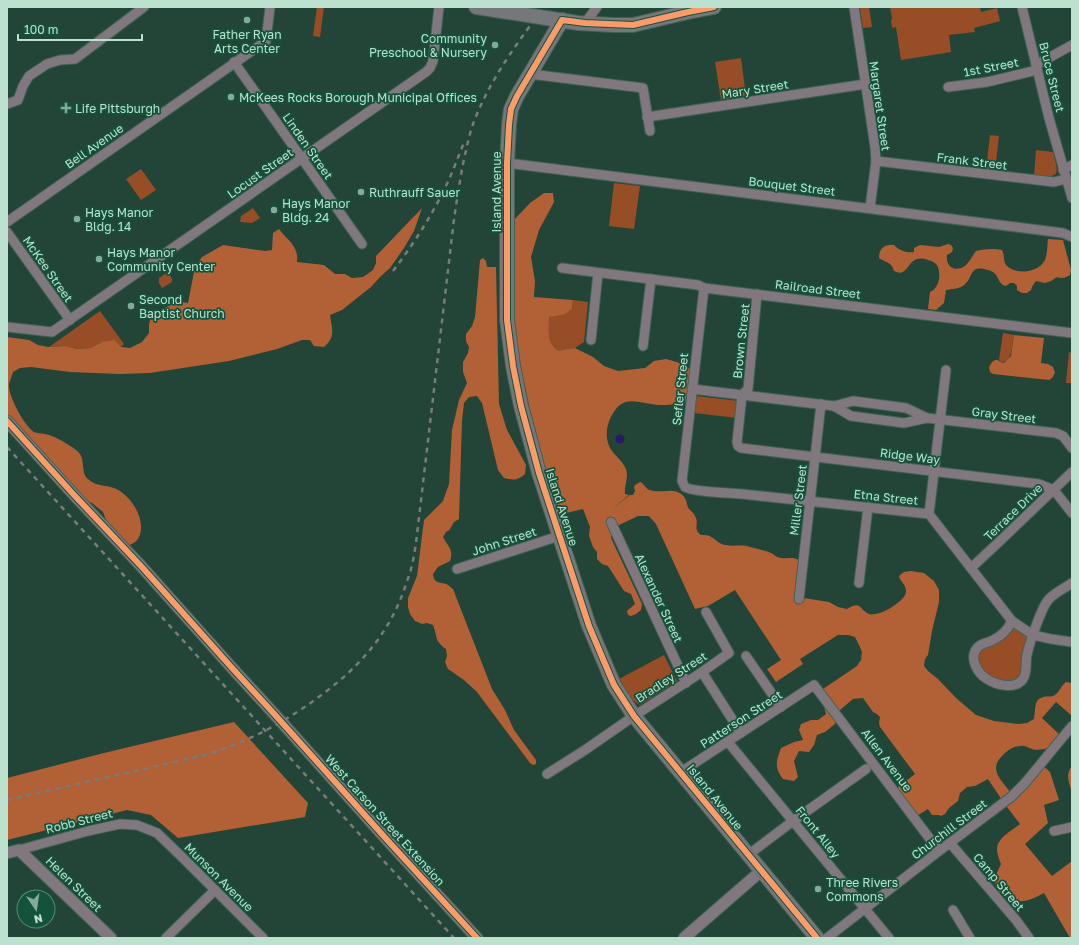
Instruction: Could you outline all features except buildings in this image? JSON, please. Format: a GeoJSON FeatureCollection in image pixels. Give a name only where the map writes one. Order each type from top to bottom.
{"type":"FeatureCollection","features":[{"type":"Feature","properties":{"kind":"main road"},"geometry":{"type":"LineString","coordinates":[[476,7],[562,20],[613,25],[633,25],[714,7]]}},
{"type":"Feature","properties":{"kind":"main road","name":"Island Avenue"},"geometry":{"type":"LineString","coordinates":[[562,20],[517,96],[511,109],[509,126],[507,163],[507,320],[513,366],[522,413],[539,473],[589,626],[614,686],[634,716],[817,938]]}},
{"type":"Feature","properties":{"kind":"street"},"geometry":{"type":"LineString","coordinates":[[7,104],[18,100],[23,86],[29,76],[47,64],[60,60],[75,59],[144,7]]}},
{"type":"Feature","properties":{"kind":"street","name":"Bell Avenue"},"geometry":{"type":"LineString","coordinates":[[7,222],[266,40],[270,7]]}},
{"type":"Feature","properties":{"kind":"street","name":"Locust Street"},"geometry":{"type":"LineString","coordinates":[[7,327],[52,332],[426,72],[430,68],[432,61],[439,7]]}},
{"type":"Feature","properties":{"kind":"street"},"geometry":{"type":"LineString","coordinates":[[585,23],[597,7]]}},
{"type":"Feature","properties":{"kind":"street","name":"Margaret Street"},"geometry":{"type":"LineString","coordinates":[[854,7],[875,147],[876,161],[870,208]]}},
{"type":"Feature","properties":{"kind":"street","name":"Bruce Street"},"geometry":{"type":"LineString","coordinates":[[1022,7],[1063,170],[1072,198]]}},
{"type":"Feature","properties":{"kind":"street","name":"1st Street"},"geometry":{"type":"LineString","coordinates":[[948,87],[987,82],[1037,67],[1072,45]]}},
{"type":"Feature","properties":{"kind":"street","name":"Linden Street"},"geometry":{"type":"LineString","coordinates":[[234,62],[362,244]]}},
{"type":"Feature","properties":{"kind":"street"},"geometry":{"type":"LineString","coordinates":[[530,74],[643,88],[650,131]]}},
{"type":"Feature","properties":{"kind":"street","name":"Mary Street"},"geometry":{"type":"LineString","coordinates":[[647,117],[866,84]]}},
{"type":"Feature","properties":{"kind":"street","name":"Frank Street"},"geometry":{"type":"LineString","coordinates":[[876,161],[1054,182],[1066,179]]}},
{"type":"Feature","properties":{"kind":"street","name":"Bouquet Street"},"geometry":{"type":"LineString","coordinates":[[507,163],[1064,233],[1072,237]]}},
{"type":"Feature","properties":{"kind":"street"},"geometry":{"type":"LineString","coordinates":[[1063,170],[1072,165]]}},
{"type":"Feature","properties":{"kind":"street","name":"McKee Street"},"geometry":{"type":"LineString","coordinates":[[7,232],[70,320]]}},
{"type":"Feature","properties":{"kind":"street","name":"Railroad Street"},"geometry":{"type":"LineString","coordinates":[[562,268],[698,285],[704,288],[1072,333]]}},
{"type":"Feature","properties":{"kind":"street"},"geometry":{"type":"LineString","coordinates":[[590,340],[598,273]]}},
{"type":"Feature","properties":{"kind":"street"},"geometry":{"type":"LineString","coordinates":[[643,346],[651,279]]}},
{"type":"Feature","properties":{"kind":"street","name":"Sefler Street"},"geometry":{"type":"LineString","coordinates":[[690,489],[684,486],[682,481],[704,288]]}},
{"type":"Feature","properties":{"kind":"street","name":"Brown Street"},"geometry":{"type":"LineString","coordinates":[[737,442],[745,392],[757,294]]}},
{"type":"Feature","properties":{"kind":"street"},"geometry":{"type":"LineString","coordinates":[[929,514],[946,370]]}},
{"type":"Feature","properties":{"kind":"street","name":"Gray Street"},"geometry":{"type":"LineString","coordinates":[[692,389],[745,392],[834,406],[852,416],[904,423],[927,418],[1056,433],[1063,436],[1072,448]]}},
{"type":"Feature","properties":{"kind":"street","name":"Gray Street"},"geometry":{"type":"LineString","coordinates":[[834,406],[853,401],[906,408],[927,418]]}},
{"type":"Feature","properties":{"kind":"street","name":"Miller Street"},"geometry":{"type":"LineString","coordinates":[[799,599],[821,404]]}},
{"type":"Feature","properties":{"kind":"street","name":"West Carson Street Extension"},"geometry":{"type":"LineString","coordinates":[[7,421],[141,566],[477,938]]}},
{"type":"Feature","properties":{"kind":"street","name":"Ridge Way"},"geometry":{"type":"LineString","coordinates":[[737,442],[738,446],[741,448],[1039,484],[1054,490]]}},
{"type":"Feature","properties":{"kind":"street","name":"Terrace Drive"},"geometry":{"type":"LineString","coordinates":[[971,568],[1072,472]]}},
{"type":"Feature","properties":{"kind":"street","name":"Etna Street"},"geometry":{"type":"LineString","coordinates":[[690,489],[929,514],[1012,621],[1033,635],[1072,642]]}},
{"type":"Feature","properties":{"kind":"street"},"geometry":{"type":"LineString","coordinates":[[1054,490],[1072,513]]}},
{"type":"Feature","properties":{"kind":"street"},"geometry":{"type":"LineString","coordinates":[[859,583],[868,507]]}},
{"type":"Feature","properties":{"kind":"street","name":"Alexander Street"},"geometry":{"type":"LineString","coordinates":[[611,522],[686,683]]}},
{"type":"Feature","properties":{"kind":"street","name":"John Street"},"geometry":{"type":"LineString","coordinates":[[457,569],[559,536]]}},
{"type":"Feature","properties":{"kind":"street"},"geometry":{"type":"LineString","coordinates":[[1012,621],[1008,628],[998,637],[976,648],[974,656],[975,665],[980,673],[991,682],[1003,685],[1014,685],[1024,678],[1026,674],[1027,656],[1033,635],[1045,605],[1049,599],[1072,583]]}},
{"type":"Feature","properties":{"kind":"street","name":"Bradley Street"},"geometry":{"type":"LineString","coordinates":[[547,774],[729,653],[706,612]]}},
{"type":"Feature","properties":{"kind":"street"},"geometry":{"type":"LineString","coordinates":[[746,656],[781,707]]}},
{"type":"Feature","properties":{"kind":"street"},"geometry":{"type":"LineString","coordinates":[[702,672],[741,733]]}},
{"type":"Feature","properties":{"kind":"street","name":"Patterson Street"},"geometry":{"type":"LineString","coordinates":[[681,772],[814,685]]}},
{"type":"Feature","properties":{"kind":"street","name":"Allen Avenue"},"geometry":{"type":"LineString","coordinates":[[814,685],[939,851]]}},
{"type":"Feature","properties":{"kind":"street","name":"Churchill Street"},"geometry":{"type":"LineString","coordinates":[[827,938],[1011,797],[1025,783],[1072,726]]}},
{"type":"Feature","properties":{"kind":"street","name":"Front Alley"},"geometry":{"type":"LineString","coordinates":[[728,742],[889,938]]}},
{"type":"Feature","properties":{"kind":"street"},"geometry":{"type":"LineString","coordinates":[[748,855],[866,769]]}},
{"type":"Feature","properties":{"kind":"street","name":"Robb Street"},"geometry":{"type":"LineString","coordinates":[[7,852],[120,824],[137,826],[157,833]]}},
{"type":"Feature","properties":{"kind":"street"},"geometry":{"type":"LineString","coordinates":[[1054,831],[1072,826]]}},
{"type":"Feature","properties":{"kind":"street","name":"Munson Avenue"},"geometry":{"type":"LineString","coordinates":[[157,833],[263,938]]}},
{"type":"Feature","properties":{"kind":"street","name":"Camp Street"},"geometry":{"type":"LineString","coordinates":[[950,843],[1016,920],[1029,938]]}},
{"type":"Feature","properties":{"kind":"street","name":"Helen Street"},"geometry":{"type":"LineString","coordinates":[[19,850],[111,938]]}},
{"type":"Feature","properties":{"kind":"street"},"geometry":{"type":"LineString","coordinates":[[684,938],[761,871]]}},
{"type":"Feature","properties":{"kind":"street"},"geometry":{"type":"LineString","coordinates":[[166,938],[215,890]]}},
{"type":"Feature","properties":{"kind":"street"},"geometry":{"type":"LineString","coordinates":[[953,910],[970,938]]}},
{"type":"Feature","properties":{"kind":"shaded area"},"geometry":{"type":"Polygon","coordinates":[[[317,7],[324,7],[320,37],[313,36],[317,7]]]}},
{"type":"Feature","properties":{"kind":"shaded area"},"geometry":{"type":"Polygon","coordinates":[[[869,7],[872,27],[863,28],[860,8],[869,7]]]}},
{"type":"Feature","properties":{"kind":"shaded area"},"geometry":{"type":"Polygon","coordinates":[[[890,7],[980,7],[981,12],[997,8],[1000,21],[974,28],[975,32],[949,35],[951,52],[901,60],[896,27],[892,28],[890,7]]]}},
{"type":"Feature","properties":{"kind":"shaded area"},"geometry":{"type":"Polygon","coordinates":[[[741,58],[746,96],[721,100],[715,62],[741,58]]]}},
{"type":"Feature","properties":{"kind":"shaded area"},"geometry":{"type":"Polygon","coordinates":[[[990,135],[999,136],[995,171],[986,170],[990,135]]]}},
{"type":"Feature","properties":{"kind":"shaded area"},"geometry":{"type":"Polygon","coordinates":[[[1036,150],[1053,152],[1057,171],[1056,174],[1053,176],[1034,175],[1036,150]]]}},
{"type":"Feature","properties":{"kind":"shaded area"},"geometry":{"type":"Polygon","coordinates":[[[141,169],[156,190],[141,200],[126,179],[141,169]]]}},
{"type":"Feature","properties":{"kind":"shaded area"},"geometry":{"type":"Polygon","coordinates":[[[614,183],[640,186],[634,229],[609,226],[614,183]]]}},
{"type":"Feature","properties":{"kind":"shaded area"},"geometry":{"type":"Polygon","coordinates":[[[544,193],[553,193],[554,202],[539,230],[531,257],[535,281],[534,297],[573,300],[572,309],[565,314],[549,317],[549,336],[552,345],[559,351],[575,348],[593,357],[604,366],[618,371],[645,368],[654,361],[666,359],[677,362],[692,370],[688,399],[684,402],[661,405],[632,401],[627,402],[617,408],[609,420],[607,432],[608,443],[610,448],[626,469],[627,475],[625,494],[629,495],[612,509],[630,495],[633,495],[635,485],[640,482],[643,483],[649,490],[678,492],[685,498],[688,508],[695,515],[697,521],[696,528],[698,533],[701,535],[712,537],[726,545],[747,546],[769,552],[779,558],[798,559],[800,561],[797,597],[829,602],[838,607],[847,609],[855,605],[870,614],[883,612],[894,606],[903,598],[906,589],[899,577],[900,575],[904,572],[911,571],[924,573],[934,581],[939,590],[939,602],[928,655],[925,659],[924,666],[956,698],[976,715],[994,721],[1019,724],[1027,723],[1034,719],[1036,703],[1040,698],[1053,696],[1066,682],[1072,683],[1072,716],[1056,702],[1042,718],[1061,736],[1054,745],[1049,748],[1039,750],[1034,750],[1024,746],[1011,748],[999,759],[996,769],[997,774],[1011,793],[1002,800],[988,779],[975,786],[967,787],[960,793],[958,801],[949,808],[945,814],[941,816],[932,815],[928,809],[915,817],[894,790],[915,774],[880,727],[880,717],[873,712],[863,698],[853,699],[840,710],[835,724],[825,732],[817,735],[814,745],[809,752],[799,751],[794,761],[798,777],[794,781],[783,779],[777,768],[781,748],[803,740],[799,730],[801,724],[811,720],[818,720],[826,714],[820,691],[857,666],[861,660],[862,652],[855,637],[838,635],[800,659],[803,664],[776,682],[767,669],[781,660],[735,590],[708,606],[695,609],[656,524],[649,516],[638,516],[619,525],[612,532],[611,538],[642,604],[641,610],[636,614],[631,616],[628,615],[627,611],[635,604],[631,594],[624,591],[608,566],[602,564],[597,559],[597,552],[593,547],[589,536],[590,527],[583,509],[566,513],[559,511],[546,471],[529,406],[511,320],[512,222],[530,203],[544,193]]]}},
{"type":"Feature","properties":{"kind":"shaded area"},"geometry":{"type":"Polygon","coordinates":[[[253,208],[260,218],[252,223],[240,222],[241,216],[253,208]]]}},
{"type":"Feature","properties":{"kind":"shaded area"},"geometry":{"type":"Polygon","coordinates":[[[422,208],[414,231],[390,268],[371,287],[342,310],[330,315],[332,336],[324,347],[314,346],[310,340],[302,340],[277,349],[229,361],[150,373],[119,374],[70,372],[31,367],[20,368],[13,372],[9,384],[11,396],[17,410],[30,428],[36,433],[47,434],[66,443],[80,454],[84,474],[88,479],[97,484],[120,491],[134,505],[141,523],[141,529],[139,538],[133,543],[127,546],[108,525],[103,512],[92,503],[78,499],[7,422],[7,337],[29,340],[38,345],[48,347],[65,346],[77,349],[90,348],[102,342],[114,340],[121,347],[130,348],[142,342],[149,333],[151,317],[176,301],[188,303],[195,267],[202,257],[223,245],[265,251],[272,250],[273,233],[279,229],[295,248],[297,262],[324,265],[335,274],[345,274],[352,278],[363,277],[373,270],[376,263],[376,256],[422,208]]]}},
{"type":"Feature","properties":{"kind":"shaded area"},"geometry":{"type":"Polygon","coordinates":[[[1048,239],[1063,240],[1071,270],[1070,275],[1067,277],[1057,277],[1045,283],[1036,281],[1031,290],[1027,293],[1022,293],[1017,290],[1017,286],[1014,283],[1010,283],[1006,286],[1003,285],[992,271],[977,269],[974,270],[967,282],[962,286],[946,290],[944,303],[936,310],[928,309],[930,292],[937,285],[939,278],[939,270],[936,264],[925,259],[914,260],[906,270],[899,273],[894,271],[890,264],[879,258],[881,249],[888,245],[894,245],[906,252],[914,252],[914,248],[920,245],[939,247],[948,244],[953,248],[952,252],[947,255],[948,263],[952,268],[959,269],[966,265],[976,251],[996,249],[1002,250],[1006,265],[1014,270],[1025,272],[1035,269],[1043,263],[1047,254],[1048,239]]]}},
{"type":"Feature","properties":{"kind":"shaded area"},"geometry":{"type":"Polygon","coordinates":[[[483,258],[486,261],[487,267],[496,267],[499,404],[507,430],[526,465],[525,474],[517,479],[510,479],[504,478],[498,470],[482,403],[477,396],[469,397],[464,403],[462,421],[459,519],[454,522],[443,537],[451,551],[450,561],[438,567],[433,574],[436,581],[448,585],[453,589],[492,689],[505,710],[514,730],[536,760],[536,764],[533,765],[477,692],[464,680],[448,669],[445,662],[447,656],[446,649],[438,641],[433,625],[427,623],[422,624],[415,621],[410,614],[408,607],[408,598],[417,576],[424,520],[443,501],[449,484],[452,430],[459,400],[467,383],[463,372],[463,362],[468,353],[469,347],[466,341],[466,334],[472,326],[475,317],[480,260],[483,258]]]}},
{"type":"Feature","properties":{"kind":"shaded area"},"geometry":{"type":"Polygon","coordinates":[[[168,272],[172,282],[162,288],[159,283],[159,278],[168,272]]]}},
{"type":"Feature","properties":{"kind":"shaded area"},"geometry":{"type":"Polygon","coordinates":[[[573,300],[588,302],[584,342],[575,348],[559,351],[550,341],[549,317],[572,309],[573,300]]]}},
{"type":"Feature","properties":{"kind":"shaded area"},"geometry":{"type":"Polygon","coordinates":[[[100,311],[124,344],[121,347],[102,342],[90,348],[77,349],[65,346],[49,347],[100,311]]]}},
{"type":"Feature","properties":{"kind":"shaded area"},"geometry":{"type":"Polygon","coordinates":[[[1003,333],[1014,335],[1010,355],[1006,361],[1002,363],[999,360],[1003,333]]]}},
{"type":"Feature","properties":{"kind":"shaded area"},"geometry":{"type":"Polygon","coordinates":[[[1014,335],[1044,338],[1041,363],[1048,364],[1053,367],[1055,373],[1052,378],[1049,380],[993,374],[990,372],[989,367],[992,362],[998,360],[1004,363],[1011,356],[1014,335]]]}},
{"type":"Feature","properties":{"kind":"shaded area"},"geometry":{"type":"Polygon","coordinates":[[[1069,352],[1072,353],[1072,383],[1066,383],[1069,352]]]}},
{"type":"Feature","properties":{"kind":"shaded area"},"geometry":{"type":"Polygon","coordinates":[[[696,396],[739,401],[737,418],[694,413],[696,396]]]}},
{"type":"Feature","properties":{"kind":"shaded area"},"geometry":{"type":"Polygon","coordinates":[[[620,434],[625,439],[620,444],[615,439],[620,434]]]}},
{"type":"Feature","properties":{"kind":"shaded area"},"geometry":{"type":"Polygon","coordinates":[[[1012,621],[1033,635],[1025,674],[1010,685],[980,673],[976,649],[993,640],[1012,621]]]}},
{"type":"Feature","properties":{"kind":"shaded area"},"geometry":{"type":"Polygon","coordinates":[[[664,655],[677,681],[640,705],[631,697],[619,679],[664,655]]]}},
{"type":"Feature","properties":{"kind":"shaded area"},"geometry":{"type":"Polygon","coordinates":[[[234,722],[308,803],[305,817],[178,838],[151,815],[127,810],[7,840],[7,778],[234,722]]]}},
{"type":"Feature","properties":{"kind":"shaded area"},"geometry":{"type":"Polygon","coordinates":[[[1041,764],[1050,772],[1059,800],[1044,805],[1048,823],[1025,844],[1052,876],[1072,861],[1072,938],[1070,938],[1044,893],[1029,900],[1013,901],[1008,899],[999,891],[994,879],[1001,864],[997,853],[998,845],[1002,838],[1020,824],[1004,803],[1041,764]]]}},
{"type":"Feature","properties":{"kind":"shaded area"},"geometry":{"type":"Polygon","coordinates":[[[1072,766],[1072,792],[1068,775],[1072,766]]]}},
{"type":"Feature","properties":{"kind":"railway"},"geometry":{"type":"LineString","coordinates":[[7,800],[205,755],[263,732],[289,717],[332,687],[359,662],[383,633],[400,600],[410,572],[416,543],[454,219],[469,137],[480,108],[495,78],[544,7]]}},
{"type":"Feature","properties":{"kind":"railway"},"geometry":{"type":"LineString","coordinates":[[393,271],[431,214],[444,190],[464,143]]}},
{"type":"Feature","properties":{"kind":"railway"},"geometry":{"type":"LineString","coordinates":[[7,447],[454,938]]}},
{"type":"Feature","properties":{"kind":"cycle path"},"geometry":{"type":"LineString","coordinates":[[714,7],[633,25],[585,23],[562,20],[517,96],[511,109],[507,163],[507,320],[513,366],[521,406],[539,473],[589,626],[614,685],[634,716],[817,938]]}},
{"type":"Feature","properties":{"kind":"cycle path"},"geometry":{"type":"LineString","coordinates":[[7,421],[141,566],[477,938]]}},
{"type":"Feature","properties":{"kind":"place","name":"Father Ryan Arts Center"},"geometry":{"type":"Point","coordinates":[247,20]}},
{"type":"Feature","properties":{"kind":"place","name":"Community Preschool & Nursery"},"geometry":{"type":"Point","coordinates":[495,45]}},
{"type":"Feature","properties":{"kind":"place","name":"McKees Rocks Borough Municipal Offices"},"geometry":{"type":"Point","coordinates":[231,97]}},
{"type":"Feature","properties":{"kind":"place","name":"Life Pittsburgh"},"geometry":{"type":"Point","coordinates":[66,108]}},
{"type":"Feature","properties":{"kind":"place","name":"Ruthrauff Sauer"},"geometry":{"type":"Point","coordinates":[361,192]}},
{"type":"Feature","properties":{"kind":"place","name":"Hays Manor Bldg. 24"},"geometry":{"type":"Point","coordinates":[274,210]}},
{"type":"Feature","properties":{"kind":"place","name":"Hays Manor Bldg. 14"},"geometry":{"type":"Point","coordinates":[77,219]}},
{"type":"Feature","properties":{"kind":"place","name":"Hays Manor Community Center"},"geometry":{"type":"Point","coordinates":[99,259]}},
{"type":"Feature","properties":{"kind":"place","name":"Second Baptist Church"},"geometry":{"type":"Point","coordinates":[131,306]}},
{"type":"Feature","properties":{"kind":"place","name":"Three Rivers Commons"},"geometry":{"type":"Point","coordinates":[818,889]}}]}
